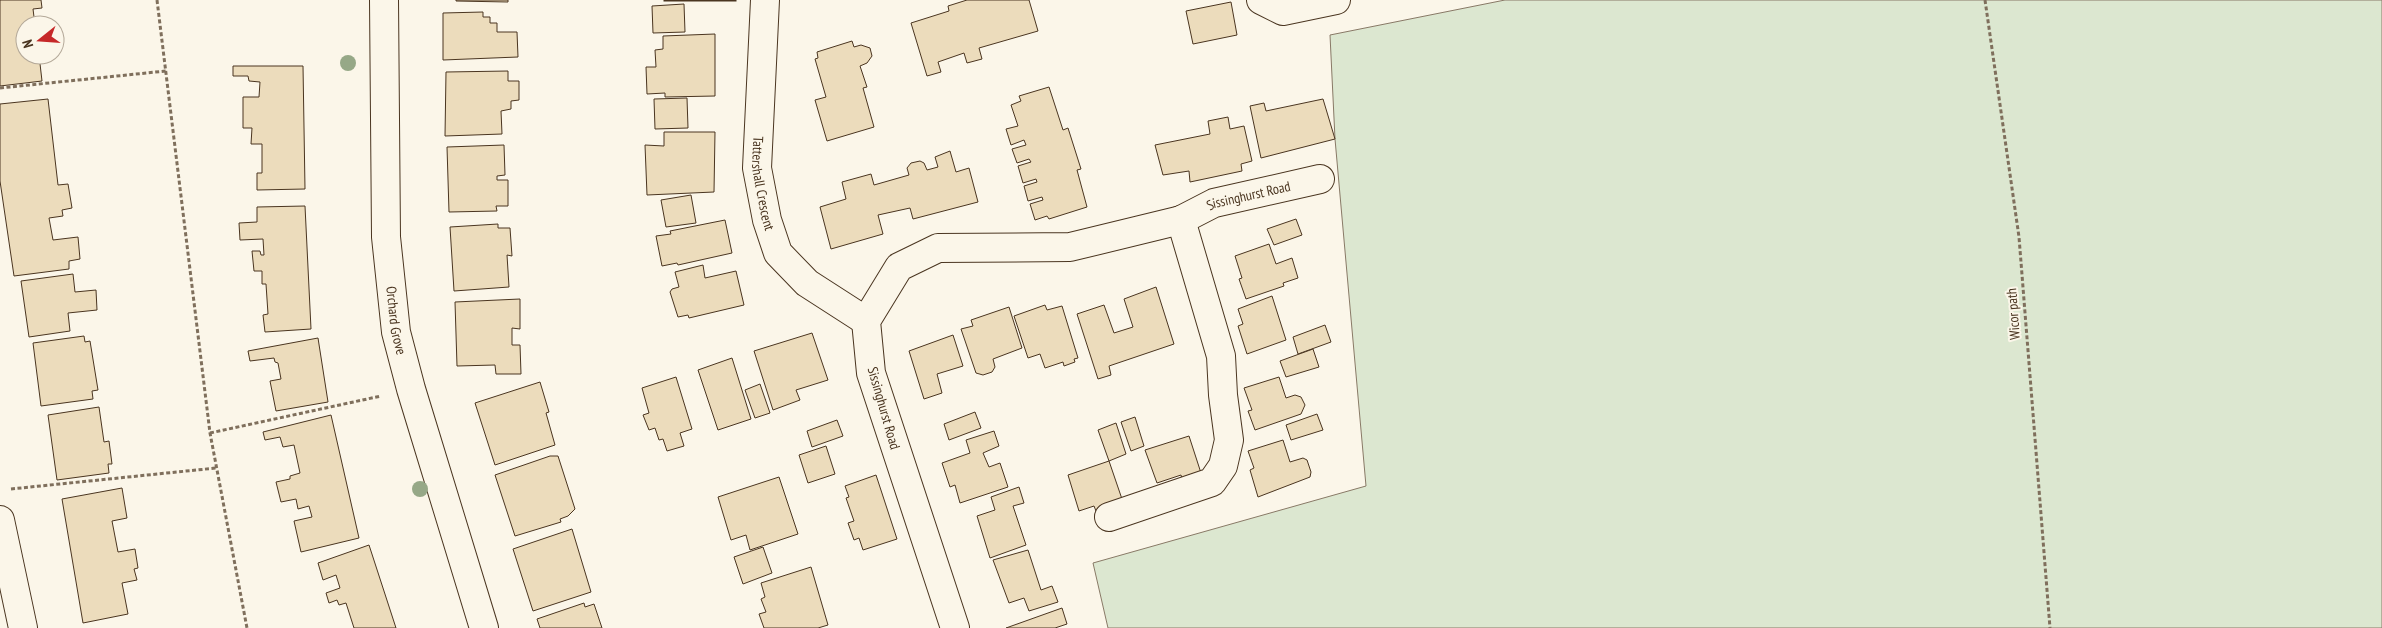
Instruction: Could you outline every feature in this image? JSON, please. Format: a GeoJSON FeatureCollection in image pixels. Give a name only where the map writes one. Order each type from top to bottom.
{"type":"FeatureCollection","features":[{"type":"Feature","properties":{"kind":"street","name":"Orchard Grove"},"geometry":{"type":"LineString","coordinates":[[384,0],[386,238],[396,332],[411,389],[484,628]]}},
{"type":"Feature","properties":{"kind":"street","name":"Tattershall Crescent"},"geometry":{"type":"LineString","coordinates":[[765,0],[757,168],[770,229],[778,253],[807,284],[866,320]]}},
{"type":"Feature","properties":{"kind":"street"},"geometry":{"type":"LineString","coordinates":[[1261,0],[1283,10],[1336,0]]}},
{"type":"Feature","properties":{"kind":"street","name":"Sissinghurst Road"},"geometry":{"type":"LineString","coordinates":[[956,628],[871,373],[866,320],[899,267],[938,248],[1070,247],[1181,220],[1214,203],[1320,179]]}},
{"type":"Feature","properties":{"kind":"street"},"geometry":{"type":"LineString","coordinates":[[1109,517],[1212,482],[1223,466],[1229,440],[1222,395],[1221,356],[1181,220]]}},
{"type":"Feature","properties":{"kind":"street"},"geometry":{"type":"LineString","coordinates":[[0,520],[23,628]]}},
{"type":"Feature","properties":{"kind":"path"},"geometry":{"type":"LineString","coordinates":[[157,0],[210,432],[247,628]]}},
{"type":"Feature","properties":{"kind":"path","name":"Wicor path"},"geometry":{"type":"LineString","coordinates":[[1985,0],[2019,237],[2050,628]]}},
{"type":"Feature","properties":{"kind":"path"},"geometry":{"type":"LineString","coordinates":[[0,88],[166,70]]}},
{"type":"Feature","properties":{"kind":"path"},"geometry":{"type":"LineString","coordinates":[[210,432],[411,389]]}},
{"type":"Feature","properties":{"kind":"path"},"geometry":{"type":"LineString","coordinates":[[10,490],[216,468]]}},
{"type":"Feature","properties":{"kind":"green space"},"geometry":{"type":"Polygon","coordinates":[[[1505,0],[2382,0],[2382,628],[1108,628],[1093,563],[1366,486],[1335,139],[1330,35],[1505,0]]]}},
{"type":"Feature","properties":{"kind":"building"},"geometry":{"type":"Polygon","coordinates":[[[0,0],[41,0],[42,8],[33,9],[34,15],[15,15],[15,65],[40,65],[42,81],[0,86],[0,0]]]}},
{"type":"Feature","properties":{"kind":"building"},"geometry":{"type":"Polygon","coordinates":[[[508,0],[508,2],[456,1],[508,0]]]}},
{"type":"Feature","properties":{"kind":"building"},"geometry":{"type":"Polygon","coordinates":[[[736,0],[736,1],[664,1],[736,0]]]}},
{"type":"Feature","properties":{"kind":"building"},"geometry":{"type":"Polygon","coordinates":[[[967,0],[1029,0],[1038,31],[979,48],[982,59],[967,63],[964,53],[938,62],[941,72],[927,76],[911,23],[949,11],[948,6],[967,0]]]}},
{"type":"Feature","properties":{"kind":"building"},"geometry":{"type":"Polygon","coordinates":[[[1231,2],[1237,35],[1193,44],[1186,11],[1231,2]]]}},
{"type":"Feature","properties":{"kind":"building"},"geometry":{"type":"Polygon","coordinates":[[[684,4],[685,32],[653,33],[652,6],[684,4]]]}},
{"type":"Feature","properties":{"kind":"building"},"geometry":{"type":"Polygon","coordinates":[[[483,12],[483,17],[490,17],[490,23],[497,23],[497,32],[517,32],[518,57],[443,60],[443,13],[483,12]]]}},
{"type":"Feature","properties":{"kind":"building"},"geometry":{"type":"Polygon","coordinates":[[[715,34],[715,96],[665,97],[665,93],[647,94],[646,67],[656,67],[655,50],[663,49],[663,36],[715,34]]]}},
{"type":"Feature","properties":{"kind":"building"},"geometry":{"type":"Polygon","coordinates":[[[852,41],[854,47],[861,45],[870,48],[872,56],[867,63],[860,66],[867,87],[863,88],[874,127],[827,141],[815,100],[826,97],[815,59],[818,58],[817,52],[852,41]]]}},
{"type":"Feature","properties":{"kind":"building"},"geometry":{"type":"Polygon","coordinates":[[[233,66],[303,66],[305,189],[257,190],[257,173],[262,173],[262,144],[251,144],[252,128],[243,128],[243,97],[259,97],[260,82],[249,81],[248,76],[233,76],[233,66]]]}},
{"type":"Feature","properties":{"kind":"building"},"geometry":{"type":"Polygon","coordinates":[[[508,71],[508,81],[519,81],[519,100],[511,101],[511,109],[501,111],[502,134],[445,136],[446,72],[508,71]]]}},
{"type":"Feature","properties":{"kind":"building"},"geometry":{"type":"Polygon","coordinates":[[[1049,87],[1063,130],[1068,128],[1081,169],[1077,170],[1087,207],[1049,219],[1047,216],[1035,220],[1030,204],[1043,200],[1042,197],[1028,201],[1024,186],[1037,182],[1036,179],[1023,183],[1018,166],[1031,162],[1029,159],[1017,163],[1012,149],[1026,145],[1024,140],[1011,145],[1006,129],[1018,126],[1011,105],[1021,101],[1019,96],[1049,87]]]}},
{"type":"Feature","properties":{"kind":"building"},"geometry":{"type":"Polygon","coordinates":[[[687,98],[688,128],[655,129],[654,99],[687,98]]]}},
{"type":"Feature","properties":{"kind":"building"},"geometry":{"type":"Polygon","coordinates":[[[48,99],[58,185],[68,184],[72,208],[62,210],[63,216],[49,218],[53,240],[78,237],[80,259],[69,261],[69,269],[14,276],[0,181],[0,104],[48,99]]]}},
{"type":"Feature","properties":{"kind":"building"},"geometry":{"type":"Polygon","coordinates":[[[1323,99],[1335,139],[1261,158],[1250,106],[1264,103],[1266,111],[1323,99]]]}},
{"type":"Feature","properties":{"kind":"building"},"geometry":{"type":"Polygon","coordinates":[[[1228,117],[1230,129],[1244,126],[1252,161],[1241,164],[1242,171],[1190,182],[1189,171],[1163,175],[1155,145],[1210,134],[1208,121],[1228,117]]]}},
{"type":"Feature","properties":{"kind":"building"},"geometry":{"type":"Polygon","coordinates":[[[664,132],[715,132],[714,192],[647,195],[645,145],[664,146],[664,132]]]}},
{"type":"Feature","properties":{"kind":"building"},"geometry":{"type":"Polygon","coordinates":[[[504,145],[505,175],[497,176],[497,180],[508,180],[508,206],[496,206],[497,211],[449,212],[447,147],[504,145]]]}},
{"type":"Feature","properties":{"kind":"building"},"geometry":{"type":"Polygon","coordinates":[[[950,151],[956,172],[969,168],[978,202],[913,219],[910,208],[878,215],[883,234],[831,249],[820,207],[846,199],[842,182],[871,174],[874,185],[909,175],[907,168],[911,163],[920,161],[924,163],[927,170],[938,167],[935,157],[950,151]]]}},
{"type":"Feature","properties":{"kind":"building"},"geometry":{"type":"Polygon","coordinates":[[[691,195],[696,223],[666,227],[661,200],[691,195]]]}},
{"type":"Feature","properties":{"kind":"building"},"geometry":{"type":"Polygon","coordinates":[[[305,206],[311,329],[265,332],[263,315],[268,314],[266,284],[262,284],[262,271],[254,271],[252,251],[260,251],[261,255],[264,255],[263,239],[240,240],[239,223],[257,222],[257,207],[305,206]]]}},
{"type":"Feature","properties":{"kind":"building"},"geometry":{"type":"Polygon","coordinates":[[[1296,219],[1302,235],[1274,245],[1267,229],[1296,219]]]}},
{"type":"Feature","properties":{"kind":"building"},"geometry":{"type":"Polygon","coordinates":[[[725,220],[732,253],[678,265],[677,263],[662,266],[656,236],[671,234],[670,231],[725,220]]]}},
{"type":"Feature","properties":{"kind":"building"},"geometry":{"type":"Polygon","coordinates":[[[498,224],[498,228],[510,228],[512,256],[507,255],[509,287],[454,291],[450,227],[498,224]]]}},
{"type":"Feature","properties":{"kind":"building"},"geometry":{"type":"Polygon","coordinates":[[[1269,244],[1276,264],[1292,258],[1298,278],[1283,283],[1284,286],[1246,299],[1239,279],[1242,278],[1235,256],[1269,244]]]}},
{"type":"Feature","properties":{"kind":"building"},"geometry":{"type":"Polygon","coordinates":[[[703,265],[705,278],[736,271],[744,305],[689,318],[688,315],[678,317],[670,292],[672,289],[679,287],[675,272],[703,265]]]}},
{"type":"Feature","properties":{"kind":"building"},"geometry":{"type":"Polygon","coordinates":[[[73,274],[75,292],[96,290],[97,310],[68,313],[70,331],[29,337],[21,281],[73,274]]]}},
{"type":"Feature","properties":{"kind":"building"},"geometry":{"type":"Polygon","coordinates":[[[1156,287],[1174,344],[1109,366],[1111,375],[1098,379],[1077,314],[1104,305],[1114,333],[1133,327],[1124,299],[1156,287]]]}},
{"type":"Feature","properties":{"kind":"building"},"geometry":{"type":"Polygon","coordinates":[[[1272,296],[1286,340],[1247,354],[1238,326],[1243,324],[1238,309],[1272,296]]]}},
{"type":"Feature","properties":{"kind":"building"},"geometry":{"type":"Polygon","coordinates":[[[520,299],[520,329],[512,328],[512,345],[520,345],[521,374],[496,374],[495,365],[457,366],[455,302],[520,299]]]}},
{"type":"Feature","properties":{"kind":"building"},"geometry":{"type":"Polygon","coordinates":[[[1045,305],[1047,310],[1062,306],[1078,358],[1074,359],[1075,362],[1064,366],[1063,362],[1045,368],[1040,354],[1028,358],[1014,316],[1045,305]]]}},
{"type":"Feature","properties":{"kind":"building"},"geometry":{"type":"Polygon","coordinates":[[[1009,307],[1022,348],[993,359],[995,367],[992,372],[983,375],[976,373],[961,329],[973,326],[971,320],[1009,307]]]}},
{"type":"Feature","properties":{"kind":"building"},"geometry":{"type":"Polygon","coordinates":[[[1325,325],[1331,342],[1298,354],[1293,337],[1325,325]]]}},
{"type":"Feature","properties":{"kind":"building"},"geometry":{"type":"Polygon","coordinates":[[[812,333],[828,380],[796,390],[800,400],[773,410],[754,351],[812,333]]]}},
{"type":"Feature","properties":{"kind":"building"},"geometry":{"type":"Polygon","coordinates":[[[953,335],[963,366],[937,374],[942,393],[924,399],[909,351],[953,335]]]}},
{"type":"Feature","properties":{"kind":"building"},"geometry":{"type":"Polygon","coordinates":[[[84,336],[85,342],[90,341],[98,390],[92,391],[93,399],[41,406],[33,343],[84,336]]]}},
{"type":"Feature","properties":{"kind":"building"},"geometry":{"type":"Polygon","coordinates":[[[318,338],[328,402],[276,411],[270,381],[281,379],[278,363],[275,362],[274,358],[250,361],[248,351],[318,338]]]}},
{"type":"Feature","properties":{"kind":"building"},"geometry":{"type":"Polygon","coordinates":[[[1313,349],[1319,367],[1286,377],[1280,361],[1313,349]]]}},
{"type":"Feature","properties":{"kind":"building"},"geometry":{"type":"Polygon","coordinates":[[[732,358],[751,419],[718,430],[698,370],[732,358]]]}},
{"type":"Feature","properties":{"kind":"building"},"geometry":{"type":"Polygon","coordinates":[[[676,377],[692,429],[680,433],[684,446],[667,451],[663,439],[659,440],[655,428],[649,430],[643,415],[649,413],[642,388],[676,377]]]}},
{"type":"Feature","properties":{"kind":"building"},"geometry":{"type":"Polygon","coordinates":[[[1279,377],[1286,398],[1295,395],[1301,397],[1305,405],[1301,414],[1255,430],[1248,411],[1252,410],[1244,388],[1279,377]]]}},
{"type":"Feature","properties":{"kind":"building"},"geometry":{"type":"Polygon","coordinates":[[[540,382],[549,412],[546,413],[555,445],[495,465],[475,403],[540,382]]]}},
{"type":"Feature","properties":{"kind":"building"},"geometry":{"type":"Polygon","coordinates":[[[760,384],[770,413],[755,418],[745,390],[760,384]]]}},
{"type":"Feature","properties":{"kind":"building"},"geometry":{"type":"Polygon","coordinates":[[[99,407],[104,442],[109,441],[112,464],[108,464],[109,473],[57,480],[48,415],[99,407]]]}},
{"type":"Feature","properties":{"kind":"building"},"geometry":{"type":"Polygon","coordinates":[[[975,412],[981,428],[949,440],[944,424],[975,412]]]}},
{"type":"Feature","properties":{"kind":"building"},"geometry":{"type":"Polygon","coordinates":[[[1317,414],[1323,430],[1291,440],[1286,425],[1317,414]]]}},
{"type":"Feature","properties":{"kind":"building"},"geometry":{"type":"Polygon","coordinates":[[[331,415],[359,538],[301,552],[294,521],[312,517],[309,506],[298,509],[296,499],[281,502],[276,482],[290,479],[290,476],[300,473],[294,445],[283,447],[280,437],[265,440],[263,432],[331,415]]]}},
{"type":"Feature","properties":{"kind":"building"},"geometry":{"type":"Polygon","coordinates":[[[1135,417],[1144,446],[1131,451],[1121,422],[1135,417]]]}},
{"type":"Feature","properties":{"kind":"building"},"geometry":{"type":"Polygon","coordinates":[[[837,420],[843,436],[812,447],[807,431],[837,420]]]}},
{"type":"Feature","properties":{"kind":"building"},"geometry":{"type":"Polygon","coordinates":[[[1116,423],[1126,454],[1109,461],[1098,430],[1116,423]]]}},
{"type":"Feature","properties":{"kind":"building"},"geometry":{"type":"Polygon","coordinates":[[[994,431],[999,446],[983,453],[989,467],[1000,463],[1008,487],[960,503],[955,485],[950,487],[942,463],[970,453],[966,440],[994,431]]]}},
{"type":"Feature","properties":{"kind":"building"},"geometry":{"type":"Polygon","coordinates":[[[1189,436],[1201,473],[1182,479],[1181,475],[1157,483],[1145,450],[1189,436]]]}},
{"type":"Feature","properties":{"kind":"building"},"geometry":{"type":"Polygon","coordinates":[[[1283,440],[1290,462],[1303,458],[1307,460],[1311,472],[1310,477],[1258,497],[1250,470],[1254,468],[1248,451],[1283,440]]]}},
{"type":"Feature","properties":{"kind":"building"},"geometry":{"type":"Polygon","coordinates":[[[826,446],[835,474],[808,483],[799,455],[826,446]]]}},
{"type":"Feature","properties":{"kind":"building"},"geometry":{"type":"Polygon","coordinates":[[[550,456],[558,456],[575,509],[568,516],[560,519],[561,522],[515,536],[495,475],[550,456]]]}},
{"type":"Feature","properties":{"kind":"building"},"geometry":{"type":"Polygon","coordinates":[[[1109,461],[1123,502],[1096,511],[1094,506],[1079,511],[1068,475],[1109,461]]]}},
{"type":"Feature","properties":{"kind":"building"},"geometry":{"type":"Polygon","coordinates":[[[876,475],[897,539],[863,550],[859,538],[854,540],[848,523],[854,521],[846,498],[849,497],[845,486],[876,475]]]}},
{"type":"Feature","properties":{"kind":"building"},"geometry":{"type":"Polygon","coordinates":[[[779,477],[798,534],[750,550],[746,535],[731,540],[718,497],[779,477]]]}},
{"type":"Feature","properties":{"kind":"building"},"geometry":{"type":"Polygon","coordinates":[[[1019,487],[1024,503],[1013,506],[1026,545],[990,558],[977,516],[995,510],[991,497],[1019,487]]]}},
{"type":"Feature","properties":{"kind":"building"},"geometry":{"type":"Polygon","coordinates":[[[122,488],[127,518],[112,521],[118,552],[135,549],[138,568],[134,569],[137,580],[122,583],[128,614],[83,623],[62,499],[122,488]]]}},
{"type":"Feature","properties":{"kind":"building"},"geometry":{"type":"Polygon","coordinates":[[[572,529],[591,592],[533,611],[513,549],[572,529]]]}},
{"type":"Feature","properties":{"kind":"building"},"geometry":{"type":"Polygon","coordinates":[[[369,545],[396,628],[354,628],[346,603],[339,605],[337,600],[329,603],[326,593],[340,588],[336,575],[323,580],[318,563],[369,545]]]}},
{"type":"Feature","properties":{"kind":"building"},"geometry":{"type":"Polygon","coordinates":[[[763,547],[772,573],[743,584],[734,557],[763,547]]]}},
{"type":"Feature","properties":{"kind":"building"},"geometry":{"type":"Polygon","coordinates":[[[1028,550],[1041,590],[1052,586],[1058,602],[1029,611],[1024,598],[1009,603],[993,560],[1028,550]]]}},
{"type":"Feature","properties":{"kind":"building"},"geometry":{"type":"Polygon","coordinates":[[[811,567],[828,625],[818,628],[764,628],[759,614],[766,612],[761,599],[765,597],[761,583],[811,567]]]}},
{"type":"Feature","properties":{"kind":"building"},"geometry":{"type":"Polygon","coordinates":[[[584,603],[585,607],[594,604],[602,628],[540,628],[537,619],[584,603]]]}},
{"type":"Feature","properties":{"kind":"building"},"geometry":{"type":"Polygon","coordinates":[[[1062,608],[1067,624],[1055,628],[1006,628],[1062,608]]]}}]}
